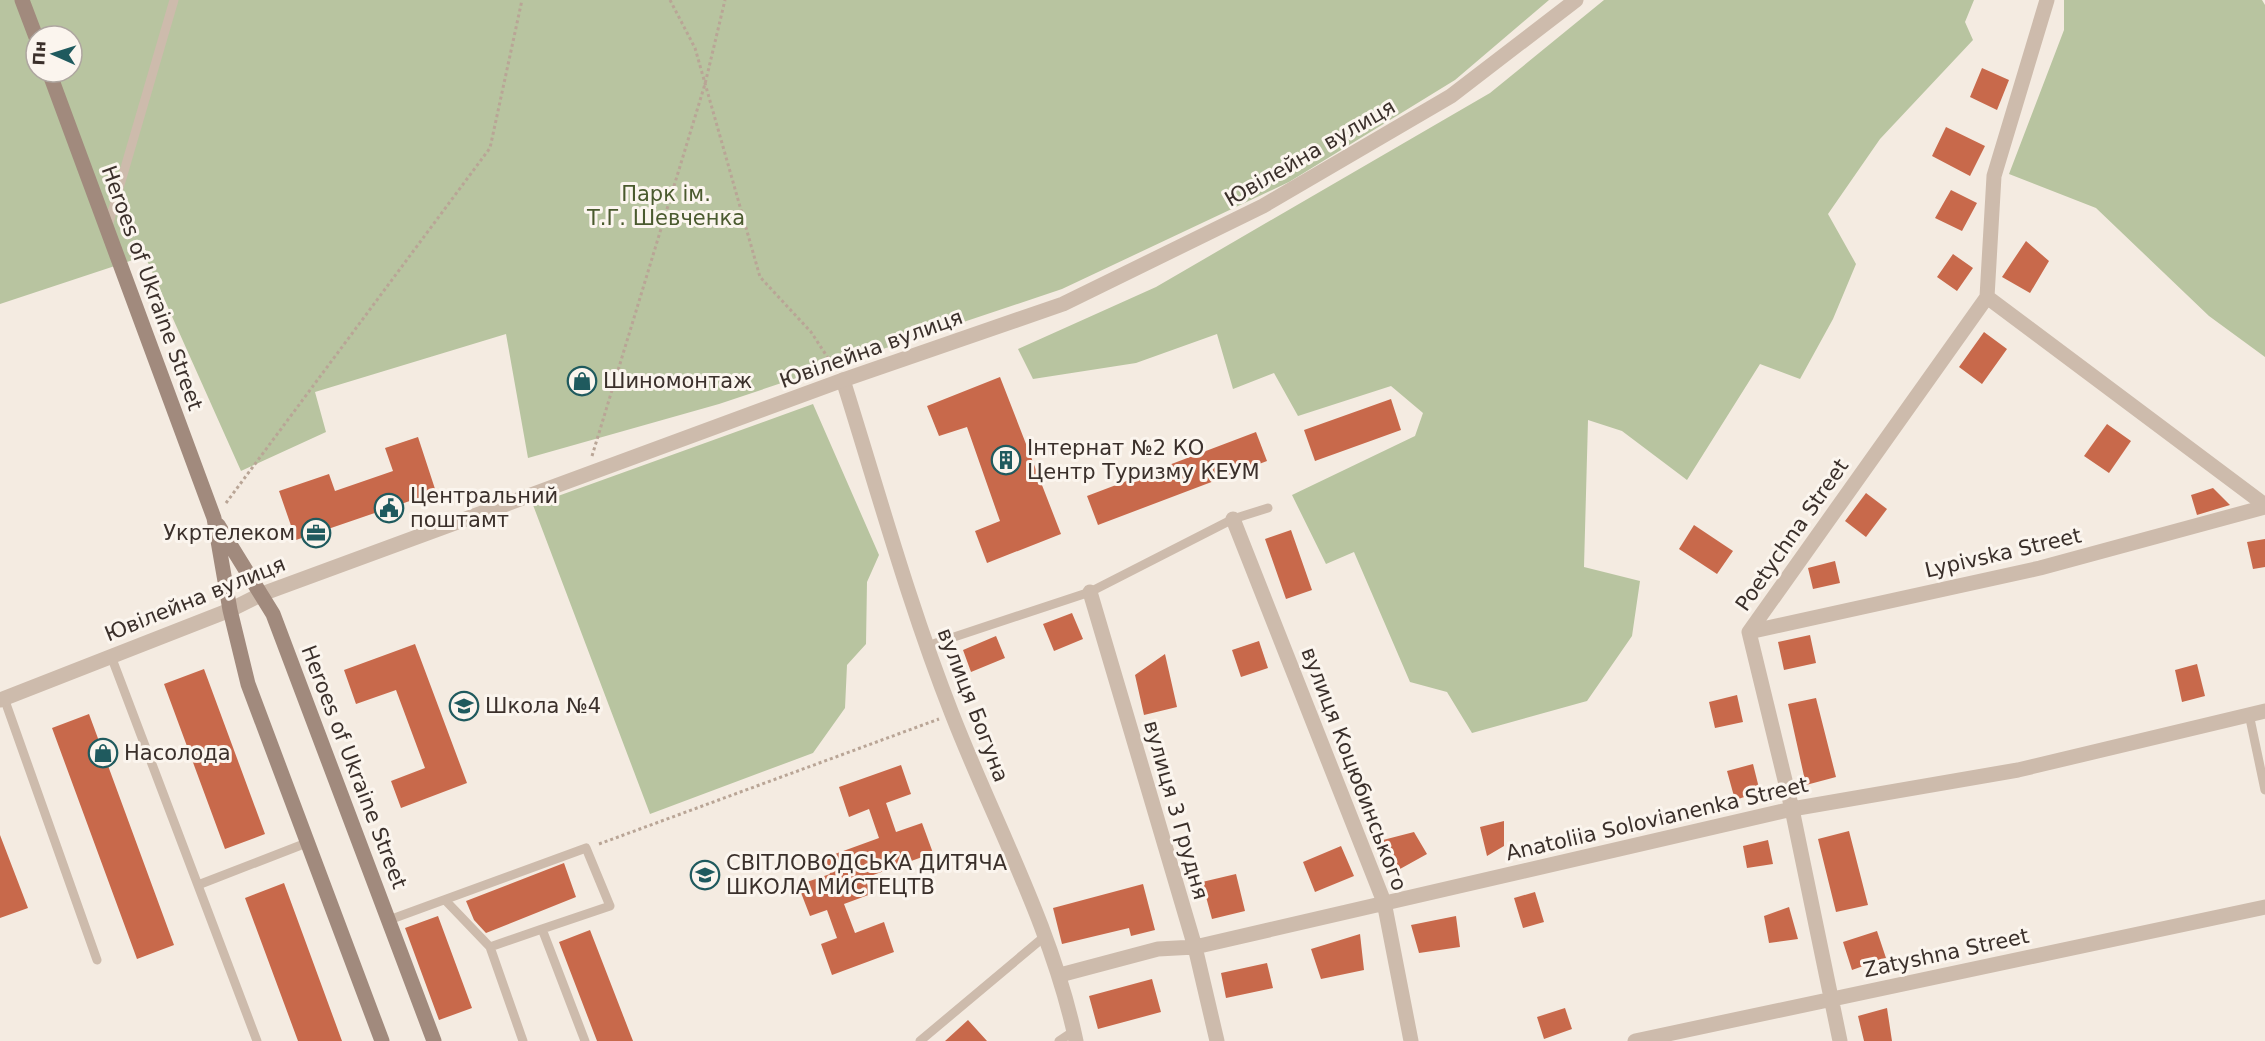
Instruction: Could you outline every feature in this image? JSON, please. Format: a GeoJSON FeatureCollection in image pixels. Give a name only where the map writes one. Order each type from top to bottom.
{"type":"FeatureCollection","features":[{"type":"Feature","properties":{"kind":"main road"},"geometry":{"type":"LineString","coordinates":[[22,0],[31,24]]}},
{"type":"Feature","properties":{"kind":"main road","name":"Heroes of Ukraine Street"},"geometry":{"type":"LineString","coordinates":[[53,84],[214,518],[230,610],[248,684],[382,1041]]}},
{"type":"Feature","properties":{"kind":"main road","name":"Heroes of Ukraine Street"},"geometry":{"type":"LineString","coordinates":[[214,518],[273,614],[434,1041]]}},
{"type":"Feature","properties":{"kind":"street","name":"Ювілейна вулиця"},"geometry":{"type":"LineString","coordinates":[[2,699],[230,610],[262,594],[843,380],[1063,304],[1263,206],[1450,96],[1576,0]]}},
{"type":"Feature","properties":{"kind":"street"},"geometry":{"type":"LineString","coordinates":[[2048,0],[1994,176],[1987,297],[2265,506]]}},
{"type":"Feature","properties":{"kind":"street","name":"Poetychna Street"},"geometry":{"type":"LineString","coordinates":[[1840,1041],[1792,809],[1749,632],[1987,297]]}},
{"type":"Feature","properties":{"kind":"street","name":"вулиця Богуна"},"geometry":{"type":"LineString","coordinates":[[843,380],[927,646],[952,714],[1060,975],[1075,1036]]}},
{"type":"Feature","properties":{"kind":"street","name":"Lypivska Street"},"geometry":{"type":"LineString","coordinates":[[1749,632],[2040,568],[2265,506]]}},
{"type":"Feature","properties":{"kind":"street","name":"вулиця Коцюбинського"},"geometry":{"type":"LineString","coordinates":[[1233,519],[1384,902],[1411,1041]]}},
{"type":"Feature","properties":{"kind":"street","name":"вулиця 3 Грудня"},"geometry":{"type":"LineString","coordinates":[[1090,592],[1195,947],[1217,1041]]}},
{"type":"Feature","properties":{"kind":"street","name":"Anatoliia Solovianenka Street"},"geometry":{"type":"LineString","coordinates":[[1060,975],[1158,950],[1195,947],[1792,809],[2018,770],[2265,711]]}},
{"type":"Feature","properties":{"kind":"street","name":"Zatyshna Street"},"geometry":{"type":"LineString","coordinates":[[1635,1041],[2265,907]]}},
{"type":"Feature","properties":{"kind":"lane"},"geometry":{"type":"LineString","coordinates":[[107,228],[174,0]]}},
{"type":"Feature","properties":{"kind":"lane"},"geometry":{"type":"LineString","coordinates":[[927,646],[1090,592],[1233,519],[1268,508]]}},
{"type":"Feature","properties":{"kind":"lane"},"geometry":{"type":"LineString","coordinates":[[111,656],[257,1041]]}},
{"type":"Feature","properties":{"kind":"lane"},"geometry":{"type":"LineString","coordinates":[[2,699],[97,960]]}},
{"type":"Feature","properties":{"kind":"lane"},"geometry":{"type":"LineString","coordinates":[[2249,714],[2265,790]]}},
{"type":"Feature","properties":{"kind":"lane"},"geometry":{"type":"LineString","coordinates":[[198,885],[309,842]]}},
{"type":"Feature","properties":{"kind":"lane"},"geometry":{"type":"LineString","coordinates":[[389,920],[586,848],[610,906],[490,947]]}},
{"type":"Feature","properties":{"kind":"lane"},"geometry":{"type":"LineString","coordinates":[[445,900],[490,947],[523,1041]]}},
{"type":"Feature","properties":{"kind":"lane"},"geometry":{"type":"LineString","coordinates":[[542,929],[585,1041]]}},
{"type":"Feature","properties":{"kind":"lane"},"geometry":{"type":"LineString","coordinates":[[920,1041],[1044,937]]}},
{"type":"Feature","properties":{"kind":"lane"},"geometry":{"type":"LineString","coordinates":[[1059,1041],[1075,1036]]}},
{"type":"Feature","properties":{"kind":"path"},"geometry":{"type":"LineString","coordinates":[[214,518],[490,148],[522,0]]}},
{"type":"Feature","properties":{"kind":"path"},"geometry":{"type":"LineString","coordinates":[[670,0],[695,48],[760,277],[812,332],[843,380]]}},
{"type":"Feature","properties":{"kind":"path"},"geometry":{"type":"LineString","coordinates":[[587,475],[705,84],[725,0]]}},
{"type":"Feature","properties":{"kind":"path"},"geometry":{"type":"LineString","coordinates":[[586,848],[952,714]]}},
{"type":"Feature","properties":{"kind":"green space","name":"Парк ім. Т.Г. Шевченка"},"geometry":{"type":"Polygon","coordinates":[[[0,0],[1549,0],[1455,80],[1289,182],[1062,289],[719,404],[528,458],[506,334],[315,392],[326,432],[241,471],[145,256],[0,304],[0,0]]]}},
{"type":"Feature","properties":{"kind":"green space"},"geometry":{"type":"Polygon","coordinates":[[[1604,0],[1974,0],[1965,22],[1973,40],[1880,139],[1828,214],[1856,264],[1833,319],[1800,379],[1760,364],[1687,480],[1622,431],[1588,420],[1584,567],[1640,581],[1632,636],[1587,701],[1472,733],[1447,692],[1410,682],[1354,552],[1326,564],[1292,495],[1415,436],[1423,413],[1391,386],[1298,416],[1274,373],[1233,389],[1217,334],[1136,363],[1033,379],[1018,349],[1156,287],[1490,93],[1604,0]]]}},
{"type":"Feature","properties":{"kind":"green space"},"geometry":{"type":"Polygon","coordinates":[[[2064,0],[2262,0],[2265,5],[2265,357],[2209,316],[2096,208],[2009,174],[2064,30],[2064,0]]]}},
{"type":"Feature","properties":{"kind":"green space"},"geometry":{"type":"Polygon","coordinates":[[[813,404],[879,555],[867,582],[866,644],[847,665],[845,708],[813,753],[650,814],[533,505],[813,404]]]}},
{"type":"Feature","properties":{"kind":"building"},"geometry":{"type":"Polygon","coordinates":[[[1982,68],[2009,80],[1997,110],[1970,97],[1982,68]]]}},
{"type":"Feature","properties":{"kind":"building"},"geometry":{"type":"Polygon","coordinates":[[[1946,127],[1985,146],[1970,176],[1932,156],[1946,127]]]}},
{"type":"Feature","properties":{"kind":"building"},"geometry":{"type":"Polygon","coordinates":[[[1951,190],[1977,203],[1962,231],[1935,218],[1951,190]]]}},
{"type":"Feature","properties":{"kind":"building"},"geometry":{"type":"Polygon","coordinates":[[[2026,241],[2049,261],[2030,293],[2002,277],[2026,241]]]}},
{"type":"Feature","properties":{"kind":"building"},"geometry":{"type":"Polygon","coordinates":[[[1953,254],[1973,268],[1957,291],[1937,277],[1953,254]]]}},
{"type":"Feature","properties":{"kind":"building"},"geometry":{"type":"Polygon","coordinates":[[[1984,332],[2007,349],[1982,384],[1959,367],[1984,332]]]}},
{"type":"Feature","properties":{"kind":"building","name":"Інтернат №2 КО Центр Туризму КЕУМ"},"geometry":{"type":"Polygon","coordinates":[[[1000,377],[1061,534],[987,563],[975,531],[1000,521],[967,427],[939,436],[927,406],[1000,377]]]}},
{"type":"Feature","properties":{"kind":"building"},"geometry":{"type":"Polygon","coordinates":[[[1391,399],[1401,430],[1315,461],[1304,430],[1391,399]]]}},
{"type":"Feature","properties":{"kind":"building"},"geometry":{"type":"Polygon","coordinates":[[[2107,424],[2131,441],[2109,473],[2084,456],[2107,424]]]}},
{"type":"Feature","properties":{"kind":"building"},"geometry":{"type":"Polygon","coordinates":[[[1256,432],[1267,461],[1098,525],[1087,496],[1256,432]]]}},
{"type":"Feature","properties":{"kind":"building"},"geometry":{"type":"Polygon","coordinates":[[[418,437],[436,492],[296,540],[279,491],[329,474],[335,491],[393,471],[385,448],[418,437]]]}},
{"type":"Feature","properties":{"kind":"building"},"geometry":{"type":"Polygon","coordinates":[[[2213,488],[2230,505],[2197,515],[2191,495],[2213,488]]]}},
{"type":"Feature","properties":{"kind":"building"},"geometry":{"type":"Polygon","coordinates":[[[1866,493],[1887,509],[1866,537],[1845,521],[1866,493]]]}},
{"type":"Feature","properties":{"kind":"building"},"geometry":{"type":"Polygon","coordinates":[[[1694,525],[1733,551],[1717,574],[1679,549],[1694,525]]]}},
{"type":"Feature","properties":{"kind":"building"},"geometry":{"type":"Polygon","coordinates":[[[1291,530],[1312,590],[1286,599],[1265,539],[1291,530]]]}},
{"type":"Feature","properties":{"kind":"building"},"geometry":{"type":"Polygon","coordinates":[[[2265,539],[2265,567],[2253,569],[2247,542],[2265,539]]]}},
{"type":"Feature","properties":{"kind":"building"},"geometry":{"type":"Polygon","coordinates":[[[1835,561],[1840,583],[1813,589],[1808,568],[1835,561]]]}},
{"type":"Feature","properties":{"kind":"building"},"geometry":{"type":"Polygon","coordinates":[[[1072,613],[1083,639],[1054,651],[1043,624],[1072,613]]]}},
{"type":"Feature","properties":{"kind":"building"},"geometry":{"type":"Polygon","coordinates":[[[1810,635],[1816,663],[1784,670],[1778,642],[1810,635]]]}},
{"type":"Feature","properties":{"kind":"building"},"geometry":{"type":"Polygon","coordinates":[[[996,636],[1005,658],[971,672],[963,650],[996,636]]]}},
{"type":"Feature","properties":{"kind":"building"},"geometry":{"type":"Polygon","coordinates":[[[1259,641],[1268,668],[1241,677],[1232,650],[1259,641]]]}},
{"type":"Feature","properties":{"kind":"building"},"geometry":{"type":"Polygon","coordinates":[[[415,644],[467,783],[401,808],[391,781],[425,768],[396,690],[356,704],[344,670],[415,644]]]}},
{"type":"Feature","properties":{"kind":"building"},"geometry":{"type":"Polygon","coordinates":[[[1165,654],[1177,707],[1144,715],[1135,675],[1165,654]]]}},
{"type":"Feature","properties":{"kind":"building"},"geometry":{"type":"Polygon","coordinates":[[[2197,664],[2205,696],[2182,702],[2175,670],[2197,664]]]}},
{"type":"Feature","properties":{"kind":"building"},"geometry":{"type":"Polygon","coordinates":[[[204,669],[265,834],[225,849],[164,684],[204,669]]]}},
{"type":"Feature","properties":{"kind":"building"},"geometry":{"type":"Polygon","coordinates":[[[1737,695],[1743,722],[1715,728],[1709,702],[1737,695]]]}},
{"type":"Feature","properties":{"kind":"building"},"geometry":{"type":"Polygon","coordinates":[[[1816,698],[1836,777],[1806,785],[1788,704],[1816,698]]]}},
{"type":"Feature","properties":{"kind":"building"},"geometry":{"type":"Polygon","coordinates":[[[89,714],[174,945],[137,959],[52,728],[89,714]]]}},
{"type":"Feature","properties":{"kind":"building"},"geometry":{"type":"Polygon","coordinates":[[[1753,764],[1760,792],[1735,800],[1727,771],[1753,764]]]}},
{"type":"Feature","properties":{"kind":"building"},"geometry":{"type":"Polygon","coordinates":[[[901,765],[911,794],[886,803],[896,832],[922,823],[933,853],[865,878],[871,894],[844,904],[855,933],[884,922],[894,952],[832,975],[821,944],[837,938],[827,910],[810,916],[798,885],[830,874],[824,858],[879,838],[869,809],[849,817],[839,787],[901,765]]]}},
{"type":"Feature","properties":{"kind":"building"},"geometry":{"type":"Polygon","coordinates":[[[1504,821],[1504,846],[1487,856],[1480,827],[1504,821]]]}},
{"type":"Feature","properties":{"kind":"building"},"geometry":{"type":"Polygon","coordinates":[[[1849,831],[1868,905],[1836,912],[1818,839],[1849,831]]]}},
{"type":"Feature","properties":{"kind":"building"},"geometry":{"type":"Polygon","coordinates":[[[1414,832],[1427,854],[1400,869],[1383,840],[1414,832]]]}},
{"type":"Feature","properties":{"kind":"building"},"geometry":{"type":"Polygon","coordinates":[[[0,835],[28,908],[0,918],[0,835]]]}},
{"type":"Feature","properties":{"kind":"building"},"geometry":{"type":"Polygon","coordinates":[[[1768,840],[1773,864],[1747,868],[1743,846],[1768,840]]]}},
{"type":"Feature","properties":{"kind":"building"},"geometry":{"type":"Polygon","coordinates":[[[1341,846],[1354,876],[1315,892],[1303,862],[1341,846]]]}},
{"type":"Feature","properties":{"kind":"building"},"geometry":{"type":"Polygon","coordinates":[[[564,863],[576,897],[486,933],[474,920],[466,901],[564,863]]]}},
{"type":"Feature","properties":{"kind":"building"},"geometry":{"type":"Polygon","coordinates":[[[1236,874],[1245,911],[1212,919],[1202,882],[1236,874]]]}},
{"type":"Feature","properties":{"kind":"building"},"geometry":{"type":"Polygon","coordinates":[[[284,883],[342,1041],[298,1041],[245,898],[284,883]]]}},
{"type":"Feature","properties":{"kind":"building"},"geometry":{"type":"Polygon","coordinates":[[[1143,884],[1155,930],[1131,936],[1129,928],[1062,944],[1053,908],[1143,884]]]}},
{"type":"Feature","properties":{"kind":"building"},"geometry":{"type":"Polygon","coordinates":[[[1535,892],[1544,922],[1523,928],[1514,898],[1535,892]]]}},
{"type":"Feature","properties":{"kind":"building"},"geometry":{"type":"Polygon","coordinates":[[[1789,907],[1798,939],[1769,943],[1764,916],[1789,907]]]}},
{"type":"Feature","properties":{"kind":"building"},"geometry":{"type":"Polygon","coordinates":[[[438,916],[472,1008],[439,1020],[405,928],[438,916]]]}},
{"type":"Feature","properties":{"kind":"building"},"geometry":{"type":"Polygon","coordinates":[[[1456,916],[1460,947],[1419,953],[1411,925],[1456,916]]]}},
{"type":"Feature","properties":{"kind":"building"},"geometry":{"type":"Polygon","coordinates":[[[590,930],[633,1041],[597,1041],[559,942],[590,930]]]}},
{"type":"Feature","properties":{"kind":"building"},"geometry":{"type":"Polygon","coordinates":[[[1877,931],[1886,958],[1852,970],[1843,942],[1877,931]]]}},
{"type":"Feature","properties":{"kind":"building"},"geometry":{"type":"Polygon","coordinates":[[[1360,934],[1364,970],[1321,979],[1311,949],[1360,934]]]}},
{"type":"Feature","properties":{"kind":"building"},"geometry":{"type":"Polygon","coordinates":[[[1267,963],[1273,988],[1226,998],[1221,973],[1267,963]]]}},
{"type":"Feature","properties":{"kind":"building"},"geometry":{"type":"Polygon","coordinates":[[[1152,979],[1161,1012],[1098,1029],[1089,996],[1152,979]]]}},
{"type":"Feature","properties":{"kind":"building"},"geometry":{"type":"Polygon","coordinates":[[[1565,1008],[1572,1029],[1544,1039],[1537,1017],[1565,1008]]]}},
{"type":"Feature","properties":{"kind":"building"},"geometry":{"type":"Polygon","coordinates":[[[1887,1008],[1892,1041],[1864,1041],[1858,1016],[1887,1008]]]}},
{"type":"Feature","properties":{"kind":"building"},"geometry":{"type":"Polygon","coordinates":[[[968,1020],[987,1041],[945,1041],[968,1020]]]}},
{"type":"Feature","properties":{"kind":"place","name":"Шиномонтаж"},"geometry":{"type":"Point","coordinates":[582,381]}},
{"type":"Feature","properties":{"kind":"place","name":"Інтернат №2 КО Центр Туризму КЕУМ"},"geometry":{"type":"Point","coordinates":[1006,460]}},
{"type":"Feature","properties":{"kind":"place","name":"Центральний поштамт"},"geometry":{"type":"Point","coordinates":[389,508]}},
{"type":"Feature","properties":{"kind":"place","name":"Укртелеком"},"geometry":{"type":"Point","coordinates":[316,533]}},
{"type":"Feature","properties":{"kind":"place","name":"Школа №4"},"geometry":{"type":"Point","coordinates":[464,706]}},
{"type":"Feature","properties":{"kind":"place","name":"Насолода"},"geometry":{"type":"Point","coordinates":[103,753]}},
{"type":"Feature","properties":{"kind":"place","name":"СВІТЛОВОДСЬКА ДИТЯЧА ШКОЛА МИСТЕЦТВ"},"geometry":{"type":"Point","coordinates":[705,875]}}]}
